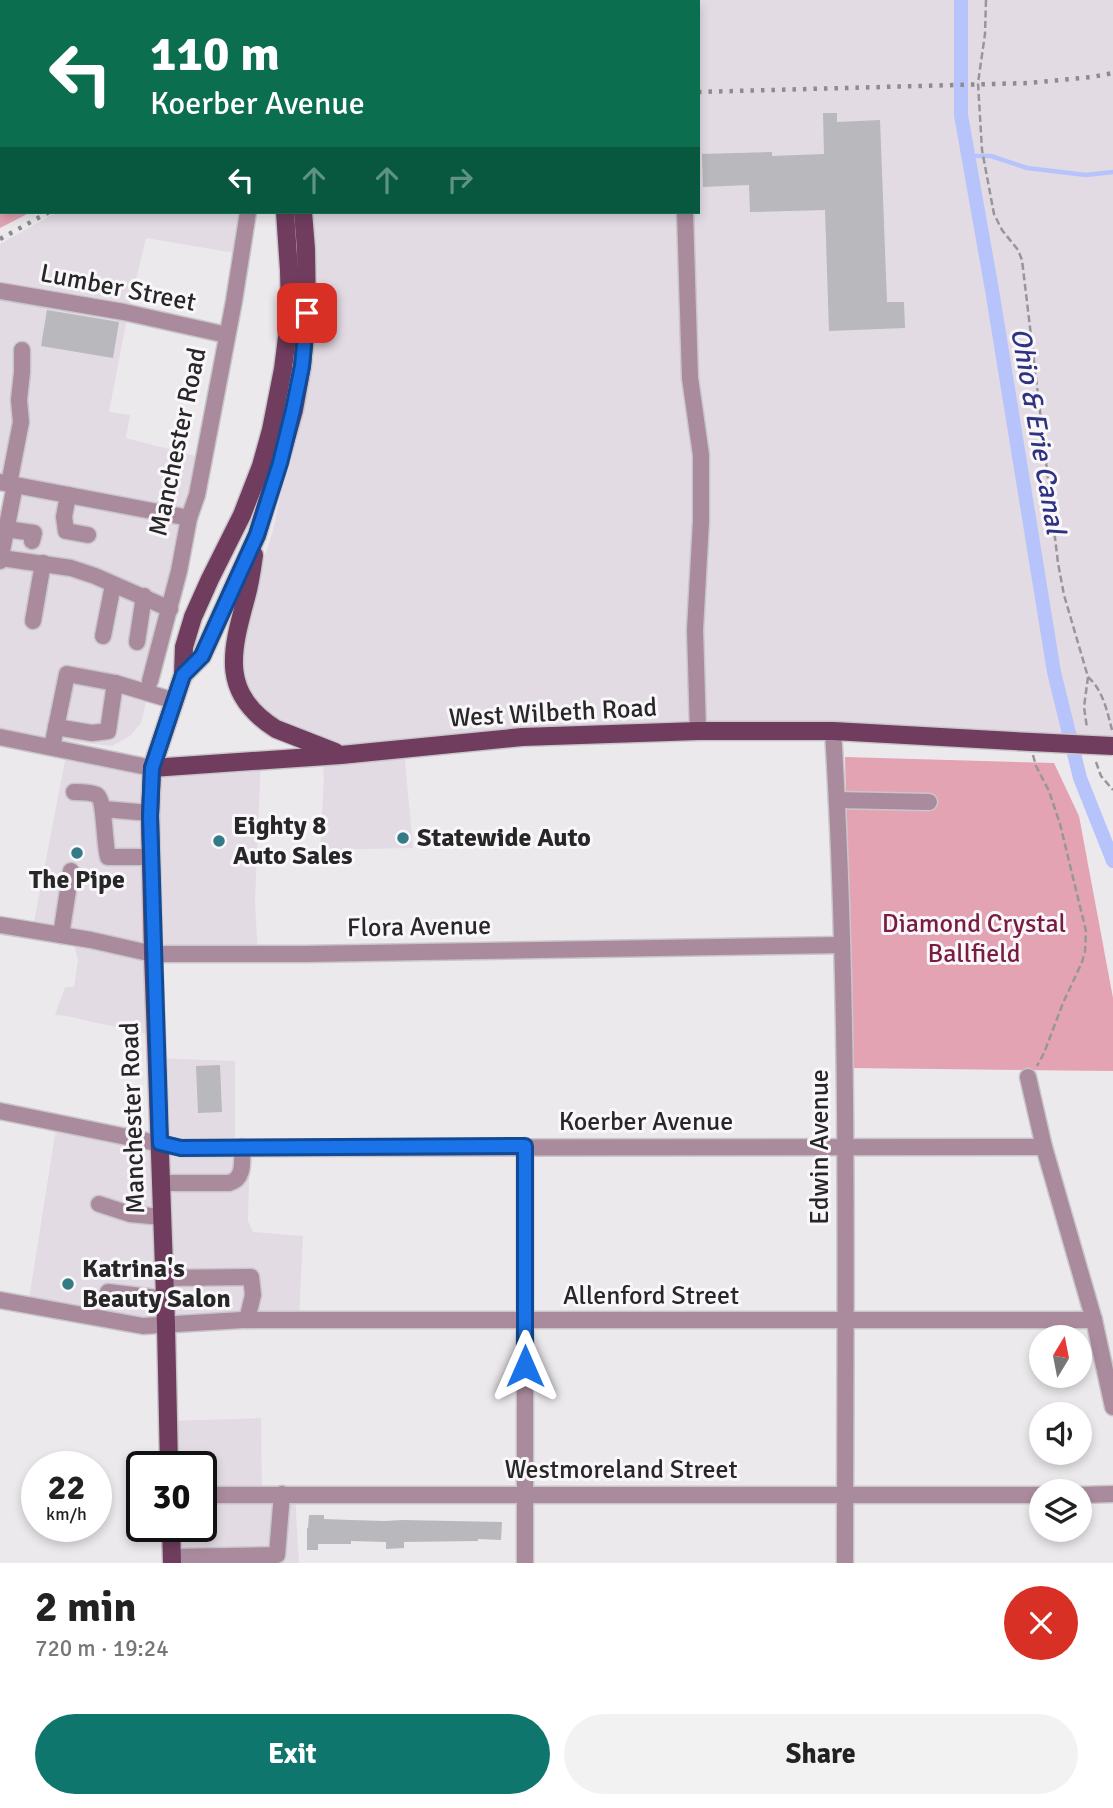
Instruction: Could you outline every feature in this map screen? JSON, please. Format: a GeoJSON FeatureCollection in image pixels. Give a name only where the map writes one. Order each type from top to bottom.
{"type":"FeatureCollection","features":[{"type":"Feature","properties":{"kind":"main road"},"geometry":{"type":"LineString","coordinates":[[183,675],[184,648],[193,617],[252,490],[273,421],[283,369],[289,313],[289,258],[285,214]]}},
{"type":"Feature","properties":{"kind":"main road"},"geometry":{"type":"LineString","coordinates":[[183,675],[202,656],[257,535],[285,446],[302,366],[307,313],[303,214]]}},
{"type":"Feature","properties":{"kind":"main road"},"geometry":{"type":"LineString","coordinates":[[257,535],[247,596],[235,640],[233,657],[236,682],[253,711],[268,724],[341,755]]}},
{"type":"Feature","properties":{"kind":"main road","name":"Manchester Road"},"geometry":{"type":"LineString","coordinates":[[169,1451],[150,813],[152,768],[183,675]]}},
{"type":"Feature","properties":{"kind":"main road","name":"West Wilbeth Road"},"geometry":{"type":"LineString","coordinates":[[152,768],[341,755],[522,737],[698,731],[833,731],[1113,746]]}},
{"type":"Feature","properties":{"kind":"main road"},"geometry":{"type":"LineString","coordinates":[[171,1542],[172,1560]]}},
{"type":"Feature","properties":{"kind":"street","name":"Manchester Road"},"geometry":{"type":"LineString","coordinates":[[150,681],[179,571],[188,518],[198,495],[248,214]]}},
{"type":"Feature","properties":{"kind":"street"},"geometry":{"type":"LineString","coordinates":[[685,214],[690,378],[701,455],[701,521],[695,630],[698,731]]}},
{"type":"Feature","properties":{"kind":"street","name":"Lumber Street"},"geometry":{"type":"LineString","coordinates":[[0,291],[124,312],[227,335]]}},
{"type":"Feature","properties":{"kind":"street"},"geometry":{"type":"LineString","coordinates":[[22,349],[19,400],[21,422],[8,484],[6,529],[0,560],[71,568],[170,608]]}},
{"type":"Feature","properties":{"kind":"street"},"geometry":{"type":"LineString","coordinates":[[8,484],[188,518]]}},
{"type":"Feature","properties":{"kind":"street"},"geometry":{"type":"LineString","coordinates":[[68,495],[64,517],[66,531],[88,535]]}},
{"type":"Feature","properties":{"kind":"street"},"geometry":{"type":"LineString","coordinates":[[6,529],[34,533],[33,541]]}},
{"type":"Feature","properties":{"kind":"street"},"geometry":{"type":"LineString","coordinates":[[33,621],[43,563]]}},
{"type":"Feature","properties":{"kind":"street"},"geometry":{"type":"LineString","coordinates":[[103,636],[113,585]]}},
{"type":"Feature","properties":{"kind":"street"},"geometry":{"type":"LineString","coordinates":[[137,642],[144,596]]}},
{"type":"Feature","properties":{"kind":"street"},"geometry":{"type":"LineString","coordinates":[[52,747],[66,674],[115,683],[175,701]]}},
{"type":"Feature","properties":{"kind":"street"},"geometry":{"type":"LineString","coordinates":[[56,727],[92,733],[107,731],[115,683]]}},
{"type":"Feature","properties":{"kind":"street","name":"Edwin Avenue"},"geometry":{"type":"LineString","coordinates":[[833,731],[842,945],[845,1147],[845,1563]]}},
{"type":"Feature","properties":{"kind":"street","name":"West Wilbeth Road"},"geometry":{"type":"LineString","coordinates":[[0,737],[152,768]]}},
{"type":"Feature","properties":{"kind":"street"},"geometry":{"type":"LineString","coordinates":[[74,792],[95,794],[100,798],[108,857],[151,857]]}},
{"type":"Feature","properties":{"kind":"street"},"geometry":{"type":"LineString","coordinates":[[837,800],[929,802]]}},
{"type":"Feature","properties":{"kind":"street"},"geometry":{"type":"LineString","coordinates":[[103,808],[150,813]]}},
{"type":"Feature","properties":{"kind":"street"},"geometry":{"type":"LineString","coordinates":[[61,935],[71,871]]}},
{"type":"Feature","properties":{"kind":"street","name":"Flora Avenue"},"geometry":{"type":"LineString","coordinates":[[0,925],[153,954],[842,945]]}},
{"type":"Feature","properties":{"kind":"street"},"geometry":{"type":"LineString","coordinates":[[1028,1077],[1044,1147],[1094,1320],[1113,1407]]}},
{"type":"Feature","properties":{"kind":"street","name":"Koerber Avenue"},"geometry":{"type":"LineString","coordinates":[[0,1111],[181,1148],[1044,1147]]}},
{"type":"Feature","properties":{"kind":"street"},"geometry":{"type":"LineString","coordinates":[[525,1146],[525,1563]]}},
{"type":"Feature","properties":{"kind":"street"},"geometry":{"type":"LineString","coordinates":[[161,1182],[236,1181],[242,1169],[243,1147]]}},
{"type":"Feature","properties":{"kind":"street"},"geometry":{"type":"LineString","coordinates":[[99,1204],[130,1214],[162,1217]]}},
{"type":"Feature","properties":{"kind":"street"},"geometry":{"type":"LineString","coordinates":[[164,1278],[251,1277],[253,1296],[247,1320]]}},
{"type":"Feature","properties":{"kind":"street"},"geometry":{"type":"LineString","coordinates":[[108,1292],[165,1299]]}},
{"type":"Feature","properties":{"kind":"street","name":"Allenford Street"},"geometry":{"type":"LineString","coordinates":[[0,1300],[143,1326],[247,1320],[1094,1320]]}},
{"type":"Feature","properties":{"kind":"street"},"geometry":{"type":"LineString","coordinates":[[172,1560],[270,1559],[282,1494]]}},
{"type":"Feature","properties":{"kind":"street"},"geometry":{"type":"LineString","coordinates":[[1092,1495],[1113,1494]]}},
{"type":"Feature","properties":{"kind":"street","name":"Westmoreland Street"},"geometry":{"type":"LineString","coordinates":[[217,1495],[1029,1495]]}},
{"type":"Feature","properties":{"kind":"path"},"geometry":{"type":"LineString","coordinates":[[986,0],[985,34],[978,73],[982,150],[991,204],[998,223],[1022,260],[1059,571],[1088,677],[1085,700]]}},
{"type":"Feature","properties":{"kind":"path"},"geometry":{"type":"LineString","coordinates":[[1088,677],[1096,684],[1101,694],[1113,733]]}},
{"type":"Feature","properties":{"kind":"path"},"geometry":{"type":"LineString","coordinates":[[1028,1077],[1044,1053],[1082,962],[1086,941],[1086,931],[1060,824],[1049,791],[1033,760],[1031,742]]}},
{"type":"Feature","properties":{"kind":"shaded area"},"geometry":{"type":"Polygon","coordinates":[[[700,0],[1113,0],[1113,746],[833,731],[404,749],[413,848],[320,850],[324,777],[322,756],[276,729],[249,691],[241,649],[247,614],[273,530],[287,462],[308,214],[700,214],[700,0]]]}},
{"type":"Feature","properties":{"kind":"shaded area"},"geometry":{"type":"Polygon","coordinates":[[[53,214],[248,214],[241,254],[146,238],[109,412],[130,415],[126,438],[204,458],[141,723],[130,736],[112,746],[0,733],[0,561],[15,485],[0,482],[0,244],[53,214]]]}},
{"type":"Feature","properties":{"kind":"shaded area"},"geometry":{"type":"Polygon","coordinates":[[[67,750],[152,768],[261,760],[255,903],[258,954],[153,954],[156,1036],[55,1015],[65,987],[74,987],[78,960],[72,937],[33,927],[67,750]]]}},
{"type":"Feature","properties":{"kind":"shaded area"},"geometry":{"type":"Polygon","coordinates":[[[157,1058],[235,1061],[235,1146],[250,1147],[248,1221],[253,1232],[303,1236],[299,1320],[166,1325],[28,1305],[57,1122],[159,1143],[157,1058]]]}},
{"type":"Feature","properties":{"kind":"shaded area"},"geometry":{"type":"Polygon","coordinates":[[[261,1418],[262,1494],[295,1494],[299,1563],[172,1563],[171,1542],[217,1542],[217,1451],[169,1451],[168,1421],[261,1418]]]}},
{"type":"Feature","properties":{"kind":"green space"},"geometry":{"type":"Polygon","coordinates":[[[0,214],[27,214],[0,228],[0,214]]]}},
{"type":"Feature","properties":{"kind":"green space","name":"Diamond Crystal Ballfield"},"geometry":{"type":"Polygon","coordinates":[[[845,757],[1054,763],[1079,816],[1113,998],[1113,1071],[852,1068],[845,757]]]}},
{"type":"Feature","properties":{"kind":"building"},"geometry":{"type":"Polygon","coordinates":[[[823,113],[837,113],[837,122],[880,120],[887,302],[904,302],[905,328],[829,331],[825,210],[750,212],[749,185],[703,187],[702,154],[824,154],[823,113]]]}},
{"type":"Feature","properties":{"kind":"building"},"geometry":{"type":"Polygon","coordinates":[[[47,310],[119,322],[113,358],[41,346],[47,310]]]}},
{"type":"Feature","properties":{"kind":"building"},"geometry":{"type":"Polygon","coordinates":[[[220,1065],[222,1112],[198,1113],[196,1066],[220,1065]]]}},
{"type":"Feature","properties":{"kind":"building"},"geometry":{"type":"Polygon","coordinates":[[[309,1515],[324,1515],[324,1519],[351,1520],[502,1522],[501,1540],[404,1542],[404,1548],[386,1549],[386,1542],[351,1541],[351,1544],[318,1544],[318,1550],[307,1550],[309,1515]]]}},
{"type":"Feature","properties":{"kind":"waterway","name":"Ohio & Erie Canal"},"geometry":{"type":"LineString","coordinates":[[961,0],[961,115],[1054,672],[1080,778],[1113,861]]}},
{"type":"Feature","properties":{"kind":"waterway"},"geometry":{"type":"LineString","coordinates":[[968,156],[991,156],[1027,168],[1086,175],[1113,172]]}},
{"type":"Feature","properties":{"kind":"railway"},"geometry":{"type":"LineString","coordinates":[[700,92],[1028,83],[1113,73]]}},
{"type":"Feature","properties":{"kind":"railway"},"geometry":{"type":"LineString","coordinates":[[0,239],[45,214]]}},
{"type":"Feature","properties":{"kind":"place","name":"Statewide Auto"},"geometry":{"type":"Point","coordinates":[403,838]}},
{"type":"Feature","properties":{"kind":"place","name":"Eighty 8 Auto Sales"},"geometry":{"type":"Point","coordinates":[219,841]}},
{"type":"Feature","properties":{"kind":"place","name":"The Pipe"},"geometry":{"type":"Point","coordinates":[77,853]}},
{"type":"Feature","properties":{"kind":"place","name":"Katrina's Beauty Salon"},"geometry":{"type":"Point","coordinates":[68,1284]}},
{"type":"Feature","properties":{"kind":"route"},"geometry":{"type":"LineString","coordinates":[[307,313],[302,366],[293,410],[280,463],[257,535],[202,656],[183,675],[152,768],[150,816],[160,1143],[181,1148],[525,1146],[525,1366]]}}]}
